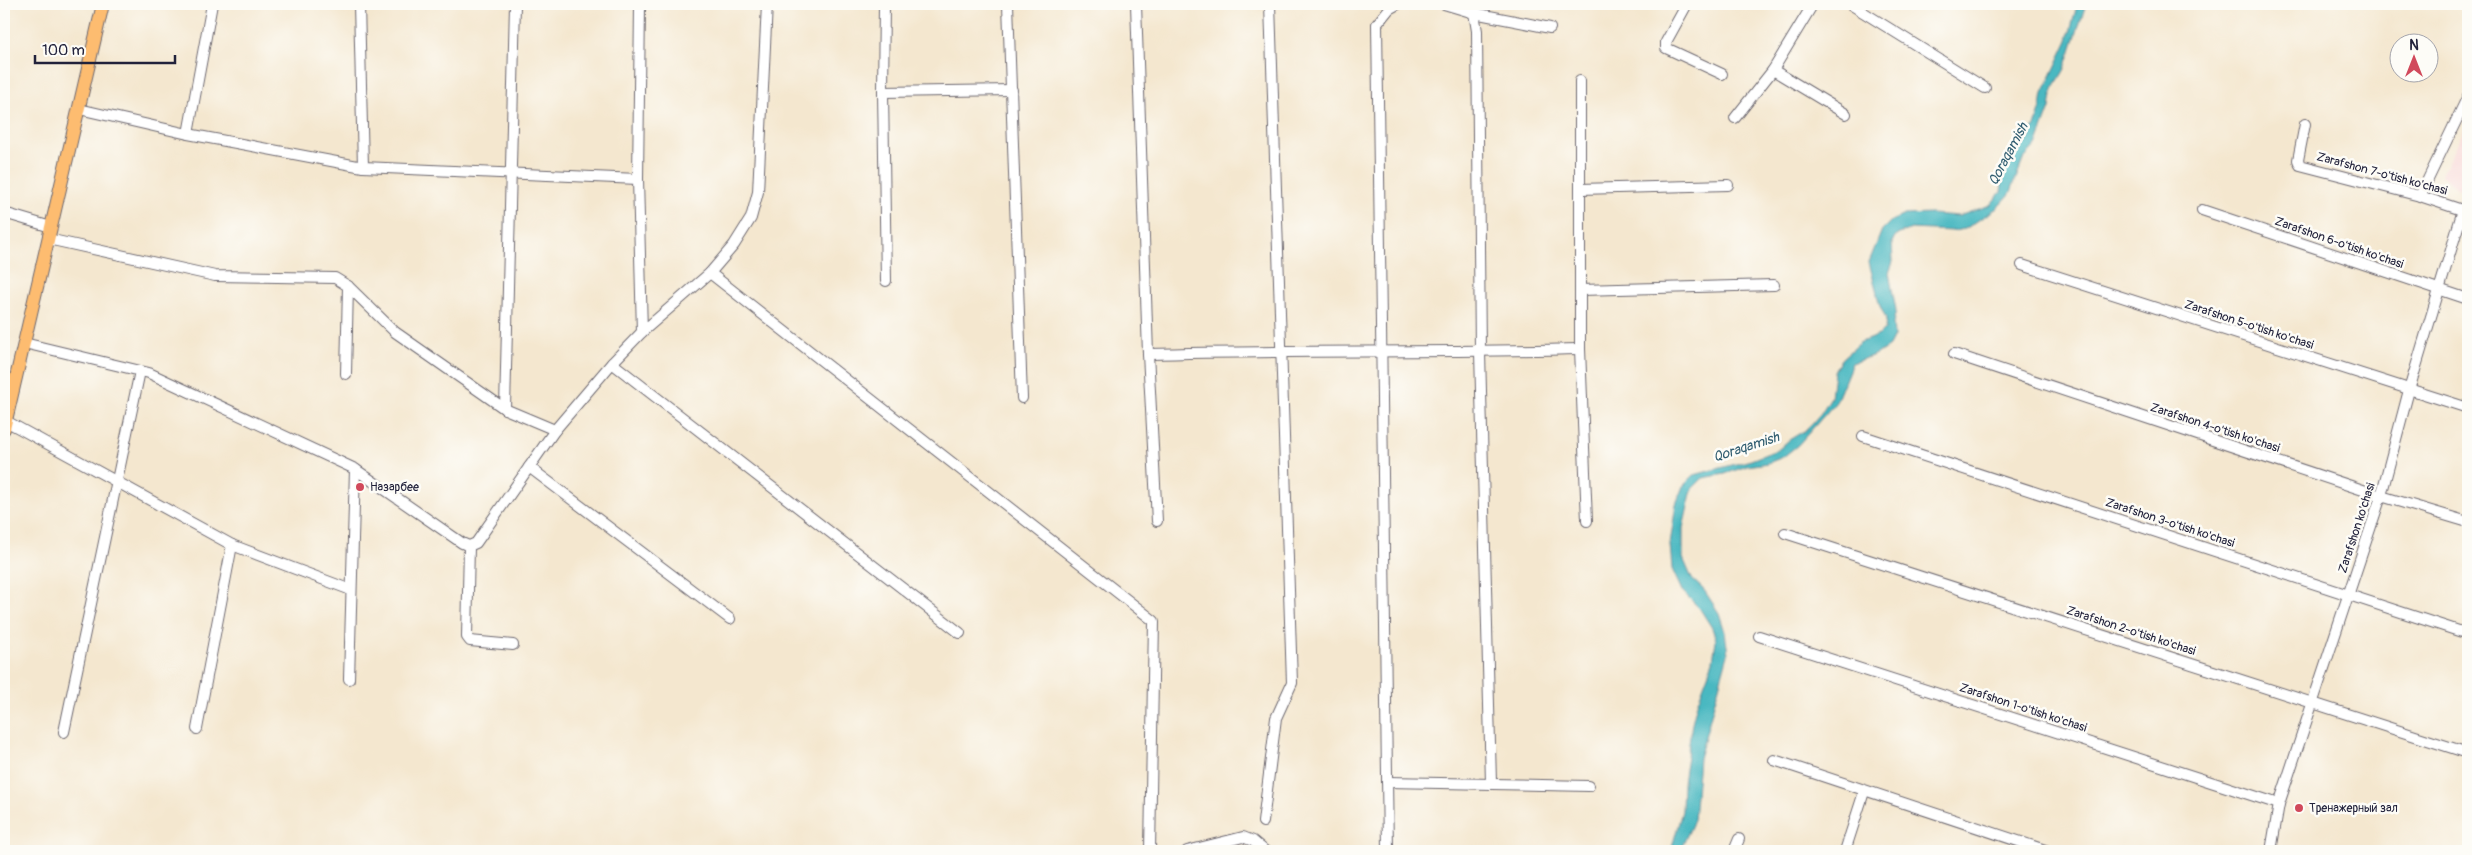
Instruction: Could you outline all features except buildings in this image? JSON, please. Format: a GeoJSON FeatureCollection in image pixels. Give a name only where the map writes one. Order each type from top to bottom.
{"type":"FeatureCollection","features":[{"type":"Feature","properties":{"kind":"main road"},"geometry":{"type":"LineString","coordinates":[[5,425],[7,400],[24,344],[103,4]]}},
{"type":"Feature","properties":{"kind":"street"},"geometry":{"type":"LineString","coordinates":[[188,134],[212,4]]}},
{"type":"Feature","properties":{"kind":"street"},"geometry":{"type":"LineString","coordinates":[[359,4],[363,167]]}},
{"type":"Feature","properties":{"kind":"street"},"geometry":{"type":"LineString","coordinates":[[506,409],[515,4]]}},
{"type":"Feature","properties":{"kind":"street"},"geometry":{"type":"LineString","coordinates":[[640,4],[638,179],[642,332]]}},
{"type":"Feature","properties":{"kind":"street"},"geometry":{"type":"LineString","coordinates":[[24,344],[140,371],[355,469],[462,543],[469,546],[476,543],[555,430],[612,363],[642,332],[710,273],[734,245],[751,218],[758,192],[767,4]]}},
{"type":"Feature","properties":{"kind":"street"},"geometry":{"type":"LineString","coordinates":[[884,4],[883,92],[886,281]]}},
{"type":"Feature","properties":{"kind":"street"},"geometry":{"type":"LineString","coordinates":[[1008,4],[1022,398]]}},
{"type":"Feature","properties":{"kind":"street"},"geometry":{"type":"LineString","coordinates":[[1136,4],[1148,354],[1156,521]]}},
{"type":"Feature","properties":{"kind":"street"},"geometry":{"type":"LineString","coordinates":[[1262,822],[1276,718],[1292,683],[1270,4]]}},
{"type":"Feature","properties":{"kind":"street"},"geometry":{"type":"LineString","coordinates":[[1388,851],[1378,24],[1389,9],[1398,4]]}},
{"type":"Feature","properties":{"kind":"street"},"geometry":{"type":"LineString","coordinates":[[1444,4],[1474,13],[1550,28]]}},
{"type":"Feature","properties":{"kind":"street"},"geometry":{"type":"LineString","coordinates":[[1687,4],[1666,42],[1666,48],[1722,74]]}},
{"type":"Feature","properties":{"kind":"street"},"geometry":{"type":"LineString","coordinates":[[1736,118],[1773,70],[1813,4]]}},
{"type":"Feature","properties":{"kind":"street"},"geometry":{"type":"LineString","coordinates":[[1850,4],[1985,88]]}},
{"type":"Feature","properties":{"kind":"street"},"geometry":{"type":"LineString","coordinates":[[1474,13],[1477,31],[1480,352],[1491,784]]}},
{"type":"Feature","properties":{"kind":"street"},"geometry":{"type":"LineString","coordinates":[[1773,70],[1846,114]]}},
{"type":"Feature","properties":{"kind":"street"},"geometry":{"type":"LineString","coordinates":[[1580,81],[1580,349],[1587,521]]}},
{"type":"Feature","properties":{"kind":"street"},"geometry":{"type":"LineString","coordinates":[[883,92],[1012,90]]}},
{"type":"Feature","properties":{"kind":"street"},"geometry":{"type":"LineString","coordinates":[[2420,196],[2468,96]]}},
{"type":"Feature","properties":{"kind":"street"},"geometry":{"type":"LineString","coordinates":[[79,109],[188,134],[363,167],[638,179]]}},
{"type":"Feature","properties":{"kind":"street","name":"Zarafshon 7-o'tish ko'chasi"},"geometry":{"type":"LineString","coordinates":[[2305,124],[2298,160],[2300,165],[2420,196],[2466,211]]}},
{"type":"Feature","properties":{"kind":"street"},"geometry":{"type":"LineString","coordinates":[[1580,189],[1728,185]]}},
{"type":"Feature","properties":{"kind":"street","name":"Zarafshon 6-o'tish ko'chasi"},"geometry":{"type":"LineString","coordinates":[[2202,210],[2468,299]]}},
{"type":"Feature","properties":{"kind":"street","name":"Zarafshon ko'chasi"},"geometry":{"type":"LineString","coordinates":[[2271,851],[2278,804],[2381,496],[2409,390],[2439,290],[2466,211]]}},
{"type":"Feature","properties":{"kind":"street"},"geometry":{"type":"LineString","coordinates":[[4,213],[50,233],[216,276],[335,278],[348,286],[395,332],[506,409],[555,430]]}},
{"type":"Feature","properties":{"kind":"street","name":"Zarafshon 5-o'tish ko'chasi"},"geometry":{"type":"LineString","coordinates":[[2022,265],[2468,408]]}},
{"type":"Feature","properties":{"kind":"street"},"geometry":{"type":"LineString","coordinates":[[710,273],[1154,621],[1150,851]]}},
{"type":"Feature","properties":{"kind":"street"},"geometry":{"type":"LineString","coordinates":[[1580,290],[1774,285]]}},
{"type":"Feature","properties":{"kind":"street"},"geometry":{"type":"LineString","coordinates":[[346,374],[348,286]]}},
{"type":"Feature","properties":{"kind":"street"},"geometry":{"type":"LineString","coordinates":[[1148,354],[1280,350],[1480,352],[1580,349]]}},
{"type":"Feature","properties":{"kind":"street","name":"Zarafshon 4-o'tish ko'chasi"},"geometry":{"type":"LineString","coordinates":[[1954,354],[2381,496],[2468,522]]}},
{"type":"Feature","properties":{"kind":"street"},"geometry":{"type":"LineString","coordinates":[[612,363],[960,633]]}},
{"type":"Feature","properties":{"kind":"street"},"geometry":{"type":"LineString","coordinates":[[64,732],[140,371]]}},
{"type":"Feature","properties":{"kind":"street"},"geometry":{"type":"LineString","coordinates":[[5,425],[232,544],[351,590]]}},
{"type":"Feature","properties":{"kind":"street","name":"Zarafshon 3-o'tish ko'chasi"},"geometry":{"type":"LineString","coordinates":[[1863,436],[2468,634]]}},
{"type":"Feature","properties":{"kind":"street"},"geometry":{"type":"LineString","coordinates":[[529,467],[730,619]]}},
{"type":"Feature","properties":{"kind":"street"},"geometry":{"type":"LineString","coordinates":[[349,679],[355,469]]}},
{"type":"Feature","properties":{"kind":"street","name":"Zarafshon 2-o'tish ko'chasi"},"geometry":{"type":"LineString","coordinates":[[1785,533],[2468,753]]}},
{"type":"Feature","properties":{"kind":"street"},"geometry":{"type":"LineString","coordinates":[[197,729],[232,544]]}},
{"type":"Feature","properties":{"kind":"street"},"geometry":{"type":"LineString","coordinates":[[469,546],[468,637],[470,641],[513,645]]}},
{"type":"Feature","properties":{"kind":"street","name":"Zarafshon 1-o'tish ko'chasi"},"geometry":{"type":"LineString","coordinates":[[1759,636],[2278,804]]}},
{"type":"Feature","properties":{"kind":"street"},"geometry":{"type":"LineString","coordinates":[[1774,760],[1864,792],[2048,851]]}},
{"type":"Feature","properties":{"kind":"street"},"geometry":{"type":"LineString","coordinates":[[1387,782],[1589,786]]}},
{"type":"Feature","properties":{"kind":"street"},"geometry":{"type":"LineString","coordinates":[[1845,851],[1864,792]]}},
{"type":"Feature","properties":{"kind":"street"},"geometry":{"type":"LineString","coordinates":[[1187,851],[1242,836],[1253,841],[1265,851]]}},
{"type":"Feature","properties":{"kind":"street"},"geometry":{"type":"LineString","coordinates":[[1734,851],[1738,839]]}},
{"type":"Feature","properties":{"kind":"shaded area"},"geometry":{"type":"Polygon","coordinates":[[[2468,123],[2468,197],[2441,175],[2468,123]]]}},
{"type":"Feature","properties":{"kind":"water"},"geometry":{"type":"Polygon","coordinates":[[[2075,4],[2086,4],[2065,69],[2053,89],[2050,108],[2036,146],[2023,160],[2010,194],[1997,208],[1965,229],[1953,231],[1911,229],[1897,235],[1892,242],[1893,262],[1889,273],[1896,310],[1893,323],[1894,336],[1889,346],[1877,354],[1852,363],[1836,402],[1798,445],[1783,457],[1768,463],[1747,466],[1725,474],[1703,478],[1692,489],[1683,528],[1683,558],[1692,579],[1704,590],[1719,613],[1725,632],[1728,654],[1699,758],[1694,820],[1680,851],[1671,851],[1682,811],[1683,783],[1692,723],[1697,703],[1713,661],[1716,640],[1712,628],[1700,609],[1682,591],[1672,569],[1670,544],[1676,504],[1683,486],[1694,475],[1751,460],[1779,449],[1789,440],[1807,429],[1821,413],[1831,397],[1834,372],[1841,359],[1859,343],[1879,335],[1885,329],[1886,319],[1880,306],[1869,262],[1882,230],[1891,221],[1904,215],[1959,216],[1990,205],[2001,192],[2003,175],[2017,148],[2027,142],[2035,126],[2043,93],[2068,40],[2076,9],[2075,4]]]}},
{"type":"Feature","properties":{"kind":"place","name":"Назарбее"},"geometry":{"type":"Point","coordinates":[360,487]}},
{"type":"Feature","properties":{"kind":"place","name":"Тренажерный зал"},"geometry":{"type":"Point","coordinates":[2299,808]}},
{"type":"Feature","properties":{"kind":"water label","name":"Qoraqamish"},"geometry":{"type":"Point","coordinates":[2008,154]}},
{"type":"Feature","properties":{"kind":"water label","name":"Qoraqamish"},"geometry":{"type":"Point","coordinates":[1746,447]}}]}
